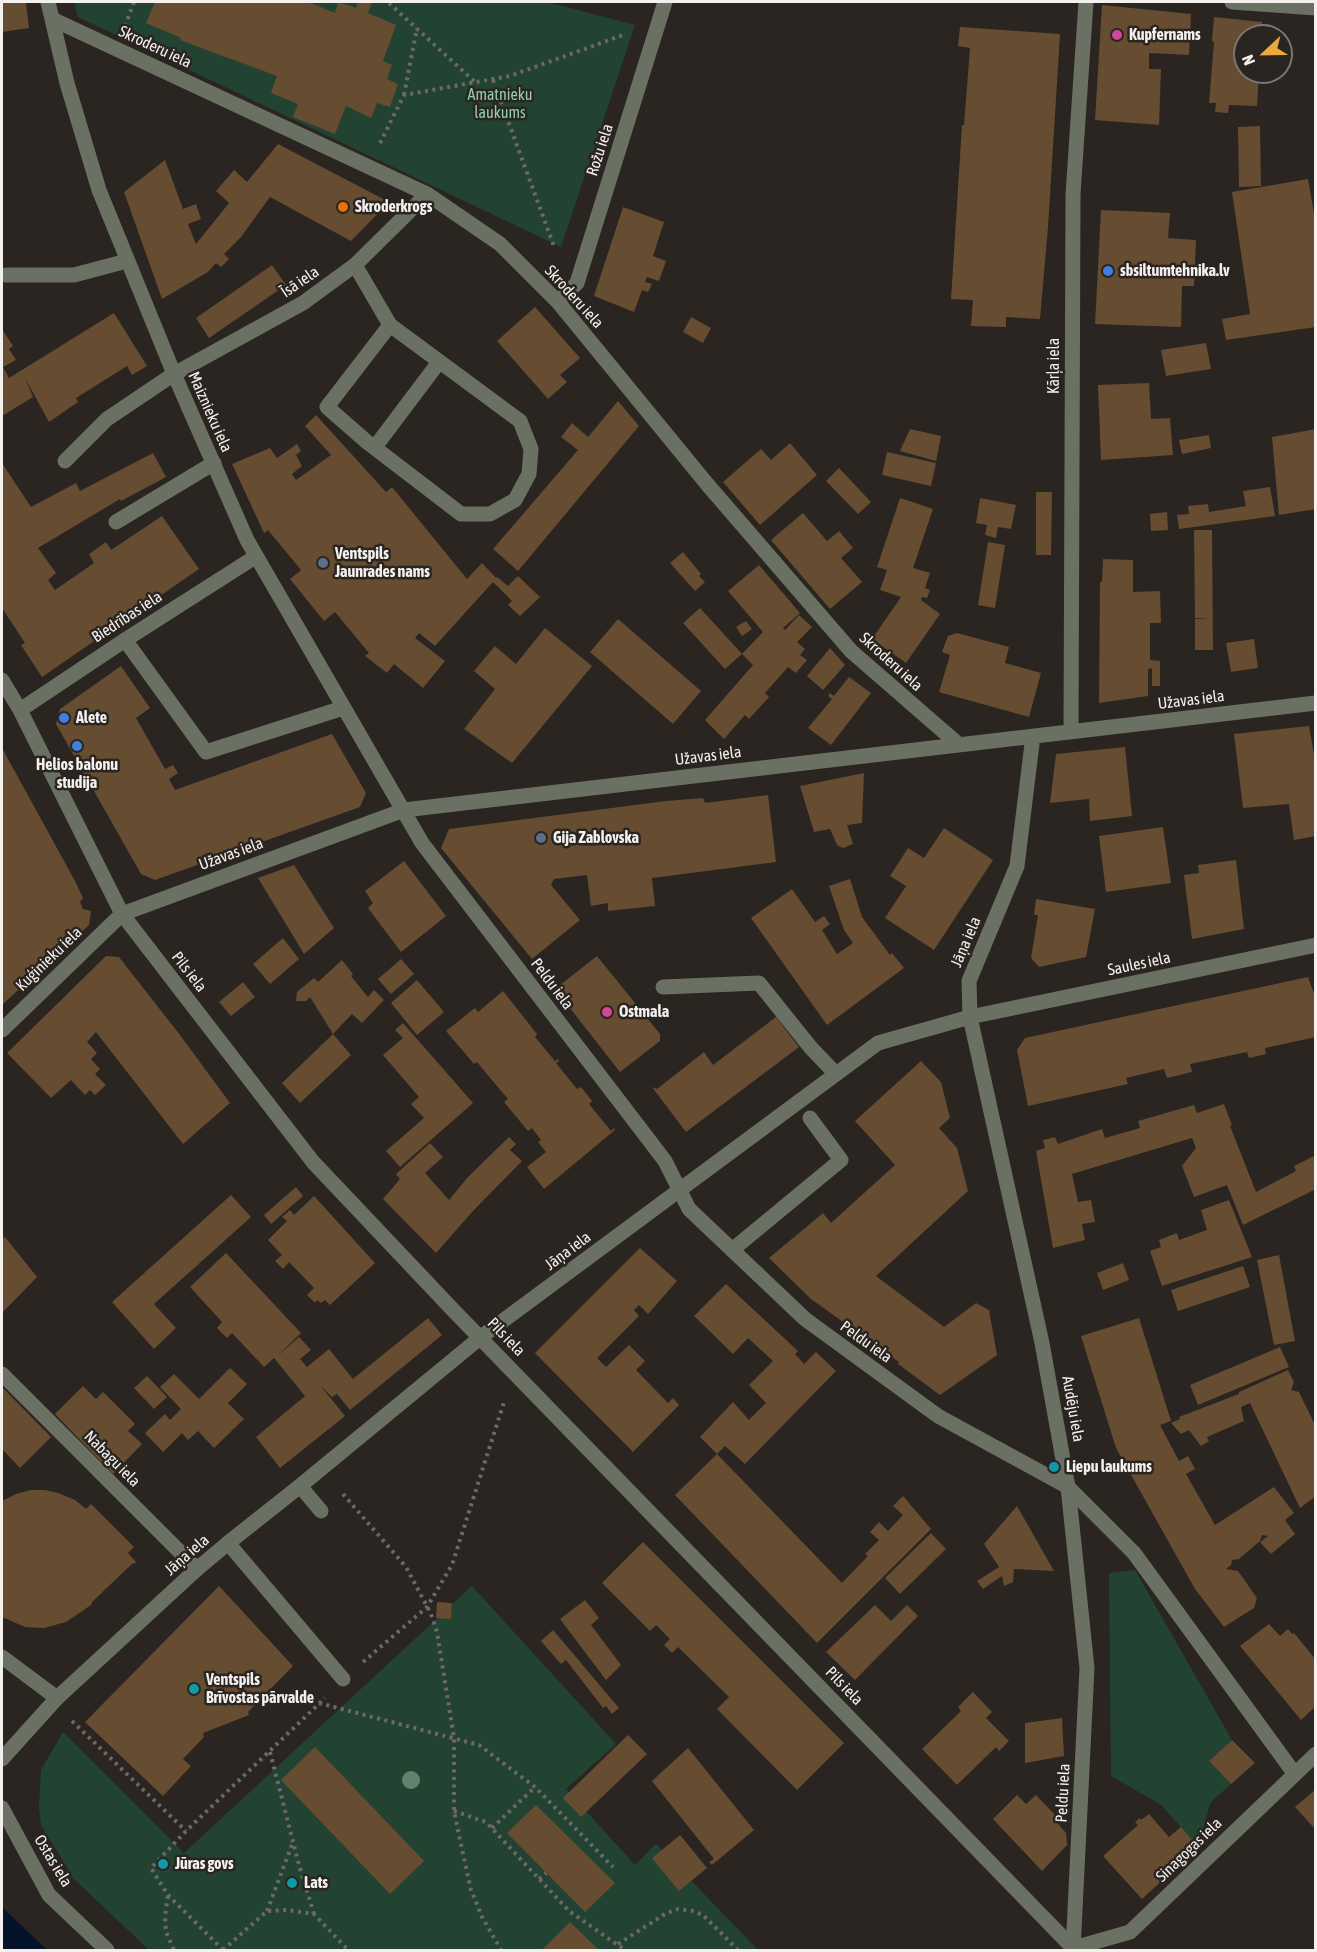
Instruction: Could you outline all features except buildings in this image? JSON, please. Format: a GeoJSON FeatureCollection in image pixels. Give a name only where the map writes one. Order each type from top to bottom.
{"type":"FeatureCollection","features":[{"type":"Feature","properties":{"kind":"street","name":"Maiznieku iela"},"geometry":{"type":"LineString","coordinates":[[48,2],[66,83],[99,190],[213,463],[255,557],[404,810]]}},
{"type":"Feature","properties":{"kind":"street","name":"Rožu iela"},"geometry":{"type":"LineString","coordinates":[[558,302],[577,283],[665,2]]}},
{"type":"Feature","properties":{"kind":"street","name":"Kārļa iela"},"geometry":{"type":"LineString","coordinates":[[1071,732],[1073,194],[1086,2]]}},
{"type":"Feature","properties":{"kind":"street"},"geometry":{"type":"LineString","coordinates":[[1232,2],[1316,8]]}},
{"type":"Feature","properties":{"kind":"street","name":"Skroderu iela"},"geometry":{"type":"LineString","coordinates":[[52,19],[427,194],[500,244],[558,302],[707,484],[851,651],[958,744]]}},
{"type":"Feature","properties":{"kind":"street","name":"Īsā iela"},"geometry":{"type":"LineString","coordinates":[[64,461],[107,419],[174,374],[303,303],[355,265],[427,194]]}},
{"type":"Feature","properties":{"kind":"street"},"geometry":{"type":"LineString","coordinates":[[6,275],[74,275],[127,261]]}},
{"type":"Feature","properties":{"kind":"street"},"geometry":{"type":"LineString","coordinates":[[355,265],[390,325],[520,421],[531,448],[530,474],[515,500],[489,514],[461,514],[327,407],[390,325]]}},
{"type":"Feature","properties":{"kind":"street"},"geometry":{"type":"LineString","coordinates":[[375,447],[439,362]]}},
{"type":"Feature","properties":{"kind":"street"},"geometry":{"type":"LineString","coordinates":[[116,522],[213,463]]}},
{"type":"Feature","properties":{"kind":"street","name":"Biedrības iela"},"geometry":{"type":"LineString","coordinates":[[20,710],[255,557]]}},
{"type":"Feature","properties":{"kind":"street"},"geometry":{"type":"LineString","coordinates":[[125,640],[206,752],[343,708]]}},
{"type":"Feature","properties":{"kind":"street","name":"Pils iela"},"geometry":{"type":"LineString","coordinates":[[2,680],[20,710],[122,914],[313,1162],[454,1311],[1075,1950]]}},
{"type":"Feature","properties":{"kind":"street","name":"Užavas iela"},"geometry":{"type":"LineString","coordinates":[[122,914],[404,810],[1316,703]]}},
{"type":"Feature","properties":{"kind":"street","name":"Jāņa iela"},"geometry":{"type":"LineString","coordinates":[[2,1759],[57,1698],[197,1569],[481,1337],[878,1042],[970,1017],[969,981],[1017,866],[1033,736]]}},
{"type":"Feature","properties":{"kind":"street","name":"Peldu iela"},"geometry":{"type":"LineString","coordinates":[[404,810],[422,843],[665,1161],[689,1209],[805,1319],[938,1416],[1068,1486],[1087,1668],[1075,1950]]}},
{"type":"Feature","properties":{"kind":"street","name":"Kuģinieku iela"},"geometry":{"type":"LineString","coordinates":[[2,1030],[122,914]]}},
{"type":"Feature","properties":{"kind":"street","name":"Saules iela"},"geometry":{"type":"LineString","coordinates":[[970,1017],[1316,945]]}},
{"type":"Feature","properties":{"kind":"street"},"geometry":{"type":"LineString","coordinates":[[663,987],[759,983],[811,1048],[836,1074]]}},
{"type":"Feature","properties":{"kind":"street","name":"Audēju iela"},"geometry":{"type":"LineString","coordinates":[[970,1017],[975,1048],[1042,1343],[1068,1486]]}},
{"type":"Feature","properties":{"kind":"street"},"geometry":{"type":"LineString","coordinates":[[732,1251],[841,1160],[810,1118]]}},
{"type":"Feature","properties":{"kind":"street","name":"Nabagu iela"},"geometry":{"type":"LineString","coordinates":[[2,1374],[197,1569]]}},
{"type":"Feature","properties":{"kind":"street"},"geometry":{"type":"LineString","coordinates":[[300,1486],[321,1511]]}},
{"type":"Feature","properties":{"kind":"street"},"geometry":{"type":"LineString","coordinates":[[1068,1486],[1134,1553],[1294,1773]]}},
{"type":"Feature","properties":{"kind":"street"},"geometry":{"type":"LineString","coordinates":[[228,1543],[343,1679]]}},
{"type":"Feature","properties":{"kind":"street"},"geometry":{"type":"LineString","coordinates":[[2,1657],[57,1698]]}},
{"type":"Feature","properties":{"kind":"street","name":"Sinagogas iela"},"geometry":{"type":"LineString","coordinates":[[1075,1950],[1130,1932],[1316,1754]]}},
{"type":"Feature","properties":{"kind":"street","name":"Ostas iela"},"geometry":{"type":"LineString","coordinates":[[2,1808],[50,1895],[107,1950]]}},
{"type":"Feature","properties":{"kind":"path"},"geometry":{"type":"LineString","coordinates":[[389,3],[476,82]]}},
{"type":"Feature","properties":{"kind":"path"},"geometry":{"type":"LineString","coordinates":[[380,142],[404,95],[417,28]]}},
{"type":"Feature","properties":{"kind":"path"},"geometry":{"type":"LineString","coordinates":[[404,95],[510,76],[623,35]]}},
{"type":"Feature","properties":{"kind":"path"},"geometry":{"type":"LineString","coordinates":[[493,80],[555,249]]}},
{"type":"Feature","properties":{"kind":"path"},"geometry":{"type":"LineString","coordinates":[[293,1842],[267,1911],[223,1950],[168,1895],[151,1868],[186,1830],[270,1752],[343,1679],[427,1607],[452,1565],[508,1389]]}},
{"type":"Feature","properties":{"kind":"path"},"geometry":{"type":"LineString","coordinates":[[321,1468],[406,1567],[437,1632],[454,1738],[454,1811],[471,1890],[482,1917],[501,1950]]}},
{"type":"Feature","properties":{"kind":"path"},"geometry":{"type":"LineString","coordinates":[[57,1698],[72,1721],[186,1830]]}},
{"type":"Feature","properties":{"kind":"path"},"geometry":{"type":"LineString","coordinates":[[319,1703],[479,1745],[535,1787],[613,1867]]}},
{"type":"Feature","properties":{"kind":"path"},"geometry":{"type":"LineString","coordinates":[[270,1752],[314,1914],[348,1950]]}},
{"type":"Feature","properties":{"kind":"path"},"geometry":{"type":"LineString","coordinates":[[492,1828],[535,1787]]}},
{"type":"Feature","properties":{"kind":"path"},"geometry":{"type":"LineString","coordinates":[[454,1811],[486,1822],[569,1911],[625,1950]]}},
{"type":"Feature","properties":{"kind":"path"},"geometry":{"type":"LineString","coordinates":[[539,1879],[546,1873]]}},
{"type":"Feature","properties":{"kind":"path"},"geometry":{"type":"LineString","coordinates":[[168,1895],[165,1916],[166,1932],[174,1950]]}},
{"type":"Feature","properties":{"kind":"path"},"geometry":{"type":"LineString","coordinates":[[618,1944],[665,1914],[678,1909],[703,1915],[738,1950]]}},
{"type":"Feature","properties":{"kind":"path"},"geometry":{"type":"LineString","coordinates":[[267,1911],[287,1910],[314,1914]]}},
{"type":"Feature","properties":{"kind":"green space","name":"Amatnieku laukums"},"geometry":{"type":"Polygon","coordinates":[[[74,2],[547,2],[635,25],[561,247],[78,17],[74,2]]]}},
{"type":"Feature","properties":{"kind":"green space"},"geometry":{"type":"Polygon","coordinates":[[[1135,1570],[1232,1740],[1209,1761],[1231,1784],[1210,1803],[1199,1847],[1160,1804],[1111,1776],[1109,1573],[1135,1570]]]}},
{"type":"Feature","properties":{"kind":"green space"},"geometry":{"type":"Polygon","coordinates":[[[472,1586],[616,1744],[566,1789],[635,1865],[656,1844],[758,1950],[149,1950],[74,1879],[41,1825],[39,1807],[41,1770],[63,1732],[184,1853],[472,1586]]]}},
{"type":"Feature","properties":{"kind":"water"},"geometry":{"type":"Polygon","coordinates":[[[2,1907],[47,1950],[2,1950],[2,1907]]]}},
{"type":"Feature","properties":{"kind":"place","name":"Kupfernams"},"geometry":{"type":"Point","coordinates":[1117,35]}},
{"type":"Feature","properties":{"kind":"place","name":"Skroderkrogs"},"geometry":{"type":"Point","coordinates":[343,207]}},
{"type":"Feature","properties":{"kind":"place","name":"sbsiltumtehnika.lv"},"geometry":{"type":"Point","coordinates":[1108,271]}},
{"type":"Feature","properties":{"kind":"place","name":"Ventspils Jaunrades nams"},"geometry":{"type":"Point","coordinates":[323,563]}},
{"type":"Feature","properties":{"kind":"place","name":"Alete"},"geometry":{"type":"Point","coordinates":[64,718]}},
{"type":"Feature","properties":{"kind":"place","name":"Helios balonu studija"},"geometry":{"type":"Point","coordinates":[77,746]}},
{"type":"Feature","properties":{"kind":"place","name":"Gija Zablovska"},"geometry":{"type":"Point","coordinates":[541,838]}},
{"type":"Feature","properties":{"kind":"place","name":"Ostmala"},"geometry":{"type":"Point","coordinates":[607,1012]}},
{"type":"Feature","properties":{"kind":"place","name":"Liepu laukums"},"geometry":{"type":"Point","coordinates":[1054,1467]}},
{"type":"Feature","properties":{"kind":"place","name":"Ventspils Brīvostas pārvalde"},"geometry":{"type":"Point","coordinates":[194,1689]}},
{"type":"Feature","properties":{"kind":"place","name":"Jūras govs"},"geometry":{"type":"Point","coordinates":[163,1864]}},
{"type":"Feature","properties":{"kind":"place","name":"Lats"},"geometry":{"type":"Point","coordinates":[292,1883]}}]}
